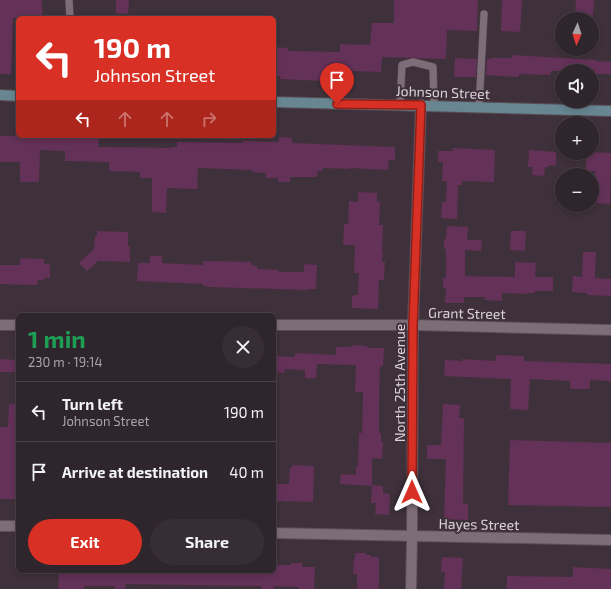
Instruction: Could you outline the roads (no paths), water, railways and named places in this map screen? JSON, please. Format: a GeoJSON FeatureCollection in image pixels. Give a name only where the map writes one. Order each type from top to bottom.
{"type":"FeatureCollection","features":[{"type":"Feature","properties":{"kind":"street"},"geometry":{"type":"LineString","coordinates":[[0,95],[16,96]]}},
{"type":"Feature","properties":{"kind":"street","name":"Johnson Street"},"geometry":{"type":"LineString","coordinates":[[276,102],[611,111]]}},
{"type":"Feature","properties":{"kind":"street","name":"North 25th Avenue"},"geometry":{"type":"LineString","coordinates":[[411,589],[413,326],[421,105]]}},
{"type":"Feature","properties":{"kind":"street"},"geometry":{"type":"LineString","coordinates":[[0,325],[16,325]]}},
{"type":"Feature","properties":{"kind":"street","name":"Grant Street"},"geometry":{"type":"LineString","coordinates":[[276,325],[611,330]]}},
{"type":"Feature","properties":{"kind":"street"},"geometry":{"type":"LineString","coordinates":[[0,526],[16,526]]}},
{"type":"Feature","properties":{"kind":"street","name":"Hayes Street"},"geometry":{"type":"LineString","coordinates":[[276,533],[611,540]]}},
{"type":"Feature","properties":{"kind":"lane"},"geometry":{"type":"LineString","coordinates":[[69,0],[70,16]]}},
{"type":"Feature","properties":{"kind":"lane"},"geometry":{"type":"LineString","coordinates":[[479,107],[484,14]]}},
{"type":"Feature","properties":{"kind":"lane"},"geometry":{"type":"LineString","coordinates":[[400,105],[402,65],[413,62],[433,67],[434,106]]}}]}
